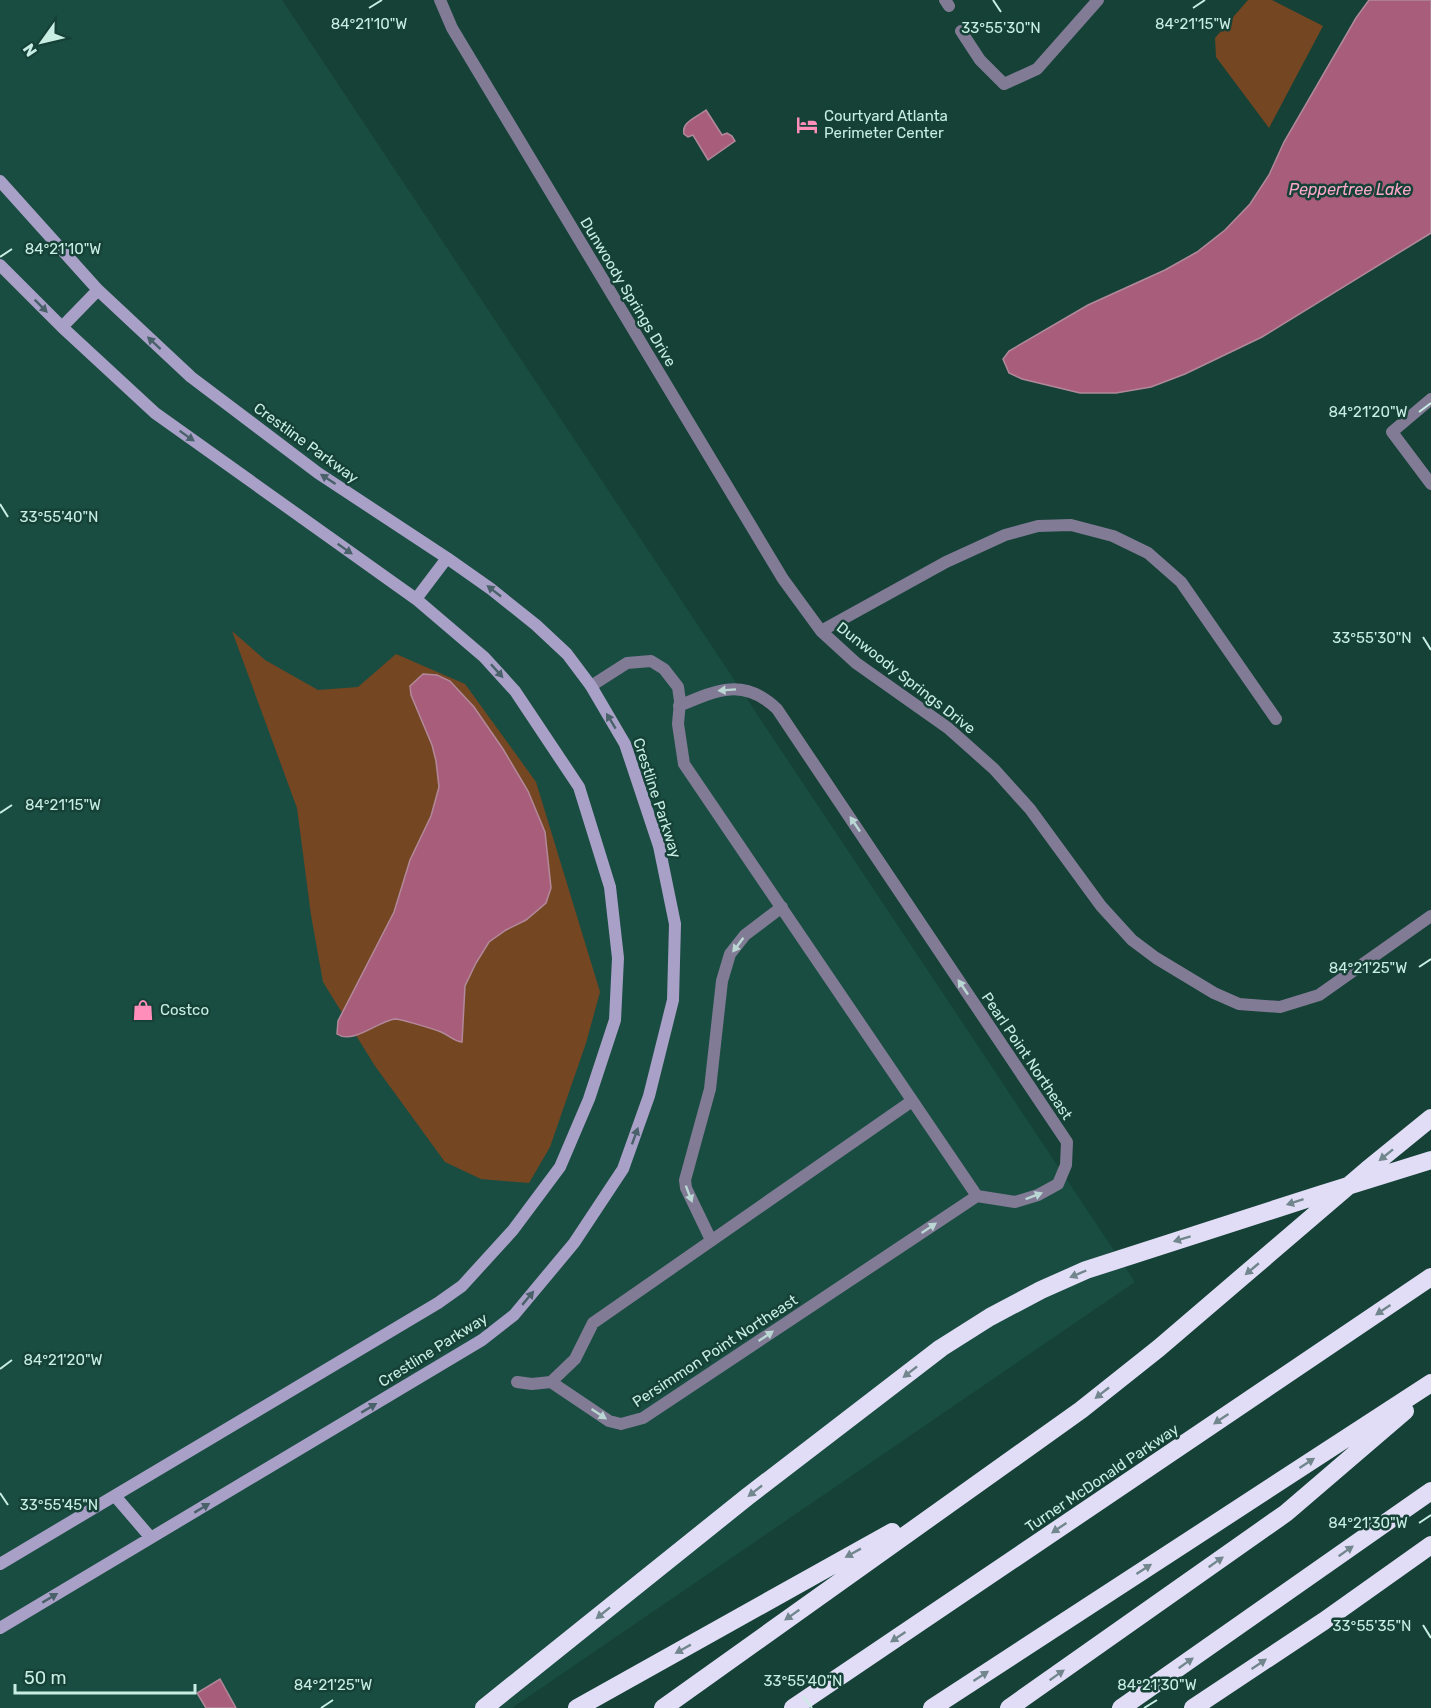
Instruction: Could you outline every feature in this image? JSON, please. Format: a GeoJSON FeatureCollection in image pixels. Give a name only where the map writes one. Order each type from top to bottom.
{"type":"FeatureCollection","features":[{"type":"Feature","properties":{"kind":"highway"},"geometry":{"type":"LineString","coordinates":[[663,1708],[1081,1410],[1159,1348],[1431,1118]]}},
{"type":"Feature","properties":{"kind":"highway"},"geometry":{"type":"LineString","coordinates":[[484,1708],[747,1497],[940,1348],[990,1317],[1041,1290],[1086,1270],[1431,1160]]}},
{"type":"Feature","properties":{"kind":"highway","name":"Turner McDonald Parkway"},"geometry":{"type":"LineString","coordinates":[[793,1708],[1431,1277]]}},
{"type":"Feature","properties":{"kind":"highway"},"geometry":{"type":"LineString","coordinates":[[932,1708],[1431,1383]]}},
{"type":"Feature","properties":{"kind":"highway"},"geometry":{"type":"LineString","coordinates":[[1009,1708],[1286,1513],[1431,1389]]}},
{"type":"Feature","properties":{"kind":"highway"},"geometry":{"type":"LineString","coordinates":[[1121,1708],[1431,1491]]}},
{"type":"Feature","properties":{"kind":"highway"},"geometry":{"type":"LineString","coordinates":[[577,1708],[895,1530],[943,1508]]}},
{"type":"Feature","properties":{"kind":"highway"},"geometry":{"type":"LineString","coordinates":[[1193,1708],[1324,1621],[1431,1545]]}},
{"type":"Feature","properties":{"kind":"street","name":"Dunwoody Springs Drive"},"geometry":{"type":"LineString","coordinates":[[440,0],[452,28],[783,579],[821,631],[856,663],[948,728],[994,769],[1030,808],[1101,906],[1132,940],[1156,958],[1214,993],[1239,1004],[1280,1007],[1319,995],[1431,916]]}},
{"type":"Feature","properties":{"kind":"street"},"geometry":{"type":"LineString","coordinates":[[961,31],[980,60],[1004,84],[1037,69],[1098,0]]}},
{"type":"Feature","properties":{"kind":"street"},"geometry":{"type":"LineString","coordinates":[[0,170],[32,217]]}},
{"type":"Feature","properties":{"kind":"street","name":"Crestline Parkway"},"geometry":{"type":"LineString","coordinates":[[0,181],[98,290],[198,382],[318,473],[491,589],[536,625],[567,654],[591,686],[625,744],[659,846],[675,924],[673,999],[649,1096],[623,1169],[574,1243],[514,1315],[482,1340],[0,1628]]}},
{"type":"Feature","properties":{"kind":"street"},"geometry":{"type":"LineString","coordinates":[[0,265],[155,413],[416,599],[484,657],[515,691],[579,788],[610,887],[618,958],[615,1020],[589,1099],[560,1167],[513,1230],[462,1286],[438,1303],[0,1564]]}},
{"type":"Feature","properties":{"kind":"street"},"geometry":{"type":"LineString","coordinates":[[63,327],[98,290]]}},
{"type":"Feature","properties":{"kind":"street"},"geometry":{"type":"LineString","coordinates":[[1431,399],[1392,432],[1431,484]]}},
{"type":"Feature","properties":{"kind":"street"},"geometry":{"type":"LineString","coordinates":[[821,631],[946,562],[1005,535],[1038,526],[1071,525],[1113,536],[1148,554],[1181,582],[1276,719]]}},
{"type":"Feature","properties":{"kind":"street"},"geometry":{"type":"LineString","coordinates":[[416,599],[447,558]]}},
{"type":"Feature","properties":{"kind":"street"},"geometry":{"type":"LineString","coordinates":[[591,686],[627,663],[651,661],[664,669],[678,687],[678,724],[684,764],[977,1196]]}},
{"type":"Feature","properties":{"kind":"street","name":"Pearl Point Northeast"},"geometry":{"type":"LineString","coordinates":[[679,706],[713,691],[739,689],[755,692],[767,698],[777,708],[1067,1142],[1066,1165],[1058,1184],[1038,1195],[1015,1202],[977,1196]]}},
{"type":"Feature","properties":{"kind":"street"},"geometry":{"type":"LineString","coordinates":[[711,1240],[686,1188],[685,1180],[710,1089],[722,981],[730,954],[745,935],[782,907]]}},
{"type":"Feature","properties":{"kind":"street"},"geometry":{"type":"LineString","coordinates":[[517,1382],[532,1384],[551,1382],[574,1359],[593,1323],[912,1101]]}},
{"type":"Feature","properties":{"kind":"street","name":"Persimmon Point Northeast"},"geometry":{"type":"LineString","coordinates":[[551,1382],[609,1421],[621,1424],[644,1418],[977,1196]]}},
{"type":"Feature","properties":{"kind":"street"},"geometry":{"type":"LineString","coordinates":[[115,1496],[151,1538]]}},
{"type":"Feature","properties":{"kind":"shaded area"},"geometry":{"type":"Polygon","coordinates":[[[0,0],[282,0],[1135,1282],[512,1708],[0,1708],[0,0]]]}},
{"type":"Feature","properties":{"kind":"shaded area"},"geometry":{"type":"Polygon","coordinates":[[[1248,0],[1272,0],[1323,26],[1269,128],[1216,57],[1215,38],[1248,0]]]}},
{"type":"Feature","properties":{"kind":"shaded area"},"geometry":{"type":"Polygon","coordinates":[[[232,631],[265,660],[318,690],[358,687],[396,654],[465,684],[536,782],[600,992],[586,1043],[550,1147],[529,1183],[481,1179],[445,1162],[375,1066],[323,982],[311,915],[297,808],[232,631]]]}},
{"type":"Feature","properties":{"kind":"water","name":"Peppertree Lake"},"geometry":{"type":"Polygon","coordinates":[[[1369,0],[1431,0],[1431,233],[1262,337],[1185,374],[1151,387],[1116,393],[1080,393],[1022,379],[1009,373],[1003,359],[1009,351],[1088,305],[1165,270],[1197,252],[1225,230],[1250,204],[1269,175],[1284,142],[1356,18],[1369,0]]]}},
{"type":"Feature","properties":{"kind":"water"},"geometry":{"type":"Polygon","coordinates":[[[706,110],[722,135],[727,133],[735,141],[708,160],[693,135],[688,137],[684,134],[687,123],[706,110]]]}},
{"type":"Feature","properties":{"kind":"water"},"geometry":{"type":"Polygon","coordinates":[[[423,674],[437,675],[450,681],[474,707],[503,749],[528,791],[545,832],[551,888],[546,903],[526,920],[489,942],[476,963],[465,986],[462,1042],[444,1033],[395,1019],[358,1035],[343,1037],[337,1034],[338,1021],[394,912],[410,860],[431,816],[439,787],[432,745],[411,695],[410,686],[423,674]]]}},
{"type":"Feature","properties":{"kind":"water"},"geometry":{"type":"Polygon","coordinates":[[[220,1679],[236,1708],[206,1708],[197,1693],[220,1679]]]}},
{"type":"Feature","properties":{"kind":"place","name":"Courtyard Atlanta Perimeter Center"},"geometry":{"type":"Point","coordinates":[807,125]}},
{"type":"Feature","properties":{"kind":"place","name":"Costco"},"geometry":{"type":"Point","coordinates":[143,1010]}}]}
